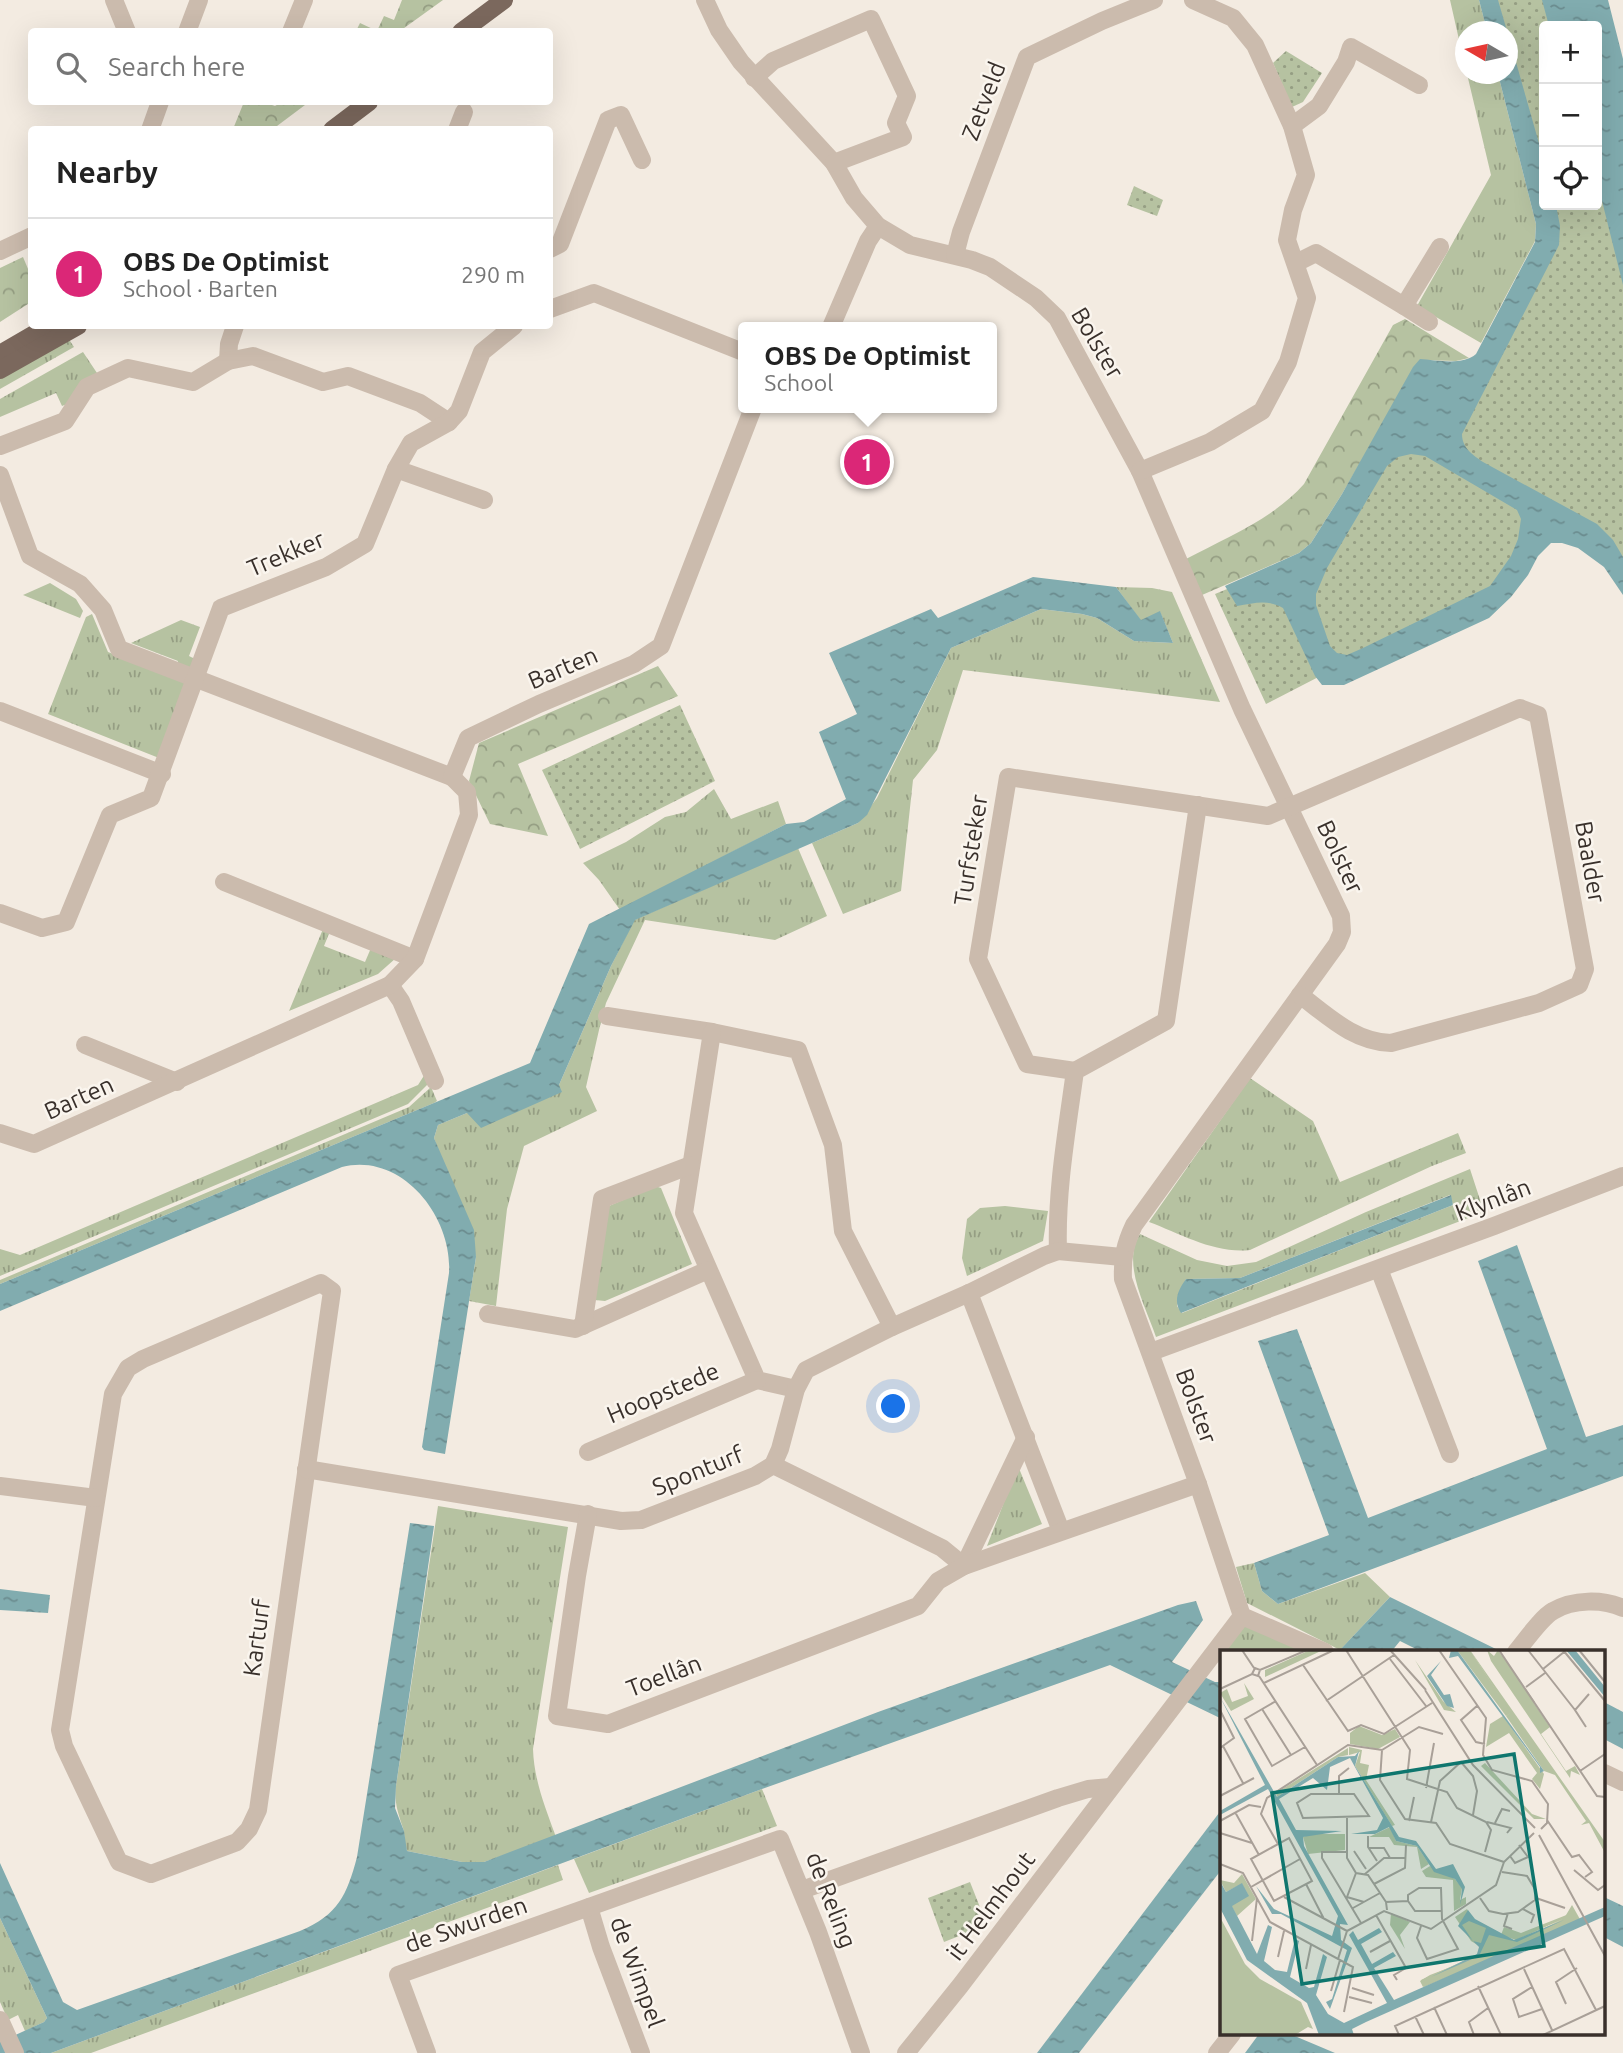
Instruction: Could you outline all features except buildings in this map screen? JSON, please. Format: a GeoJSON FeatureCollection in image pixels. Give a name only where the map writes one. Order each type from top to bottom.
{"type":"FeatureCollection","features":[{"type":"Feature","properties":{"kind":"main road"},"geometry":{"type":"LineString","coordinates":[[466,28],[504,0]]}},
{"type":"Feature","properties":{"kind":"main road"},"geometry":{"type":"LineString","coordinates":[[337,126],[365,105]]}},
{"type":"Feature","properties":{"kind":"main road"},"geometry":{"type":"LineString","coordinates":[[0,354],[43,329]]}},
{"type":"Feature","properties":{"kind":"main road"},"geometry":{"type":"LineString","coordinates":[[0,370],[73,329]]}},
{"type":"Feature","properties":{"kind":"street"},"geometry":{"type":"LineString","coordinates":[[114,0],[125,28]]}},
{"type":"Feature","properties":{"kind":"street"},"geometry":{"type":"LineString","coordinates":[[188,28],[198,0]]}},
{"type":"Feature","properties":{"kind":"street"},"geometry":{"type":"LineString","coordinates":[[293,28],[304,0]]}},
{"type":"Feature","properties":{"kind":"street","name":"Bolster"},"geometry":{"type":"LineString","coordinates":[[705,0],[719,30],[754,78],[834,163],[854,198],[878,226],[910,245],[955,255],[990,267],[1036,298],[1057,318],[1140,471],[1242,709],[1341,916],[1342,932],[1337,944],[1134,1225],[1122,1257],[1123,1279],[1198,1484],[1242,1616]]}},
{"type":"Feature","properties":{"kind":"street","name":"Zetveld"},"geometry":{"type":"LineString","coordinates":[[955,255],[961,232],[1027,57],[1102,20],[1154,0]]}},
{"type":"Feature","properties":{"kind":"street"},"geometry":{"type":"LineString","coordinates":[[1140,471],[1210,442],[1262,411],[1288,362],[1307,298],[1287,240],[1293,210],[1306,176],[1292,126],[1255,45],[1233,18],[1218,5],[1193,0]]}},
{"type":"Feature","properties":{"kind":"street"},"geometry":{"type":"LineString","coordinates":[[754,78],[773,61],[871,19],[907,96],[896,123],[903,137],[834,163]]}},
{"type":"Feature","properties":{"kind":"street"},"geometry":{"type":"LineString","coordinates":[[1292,126],[1319,106],[1352,47],[1419,85]]}},
{"type":"Feature","properties":{"kind":"street"},"geometry":{"type":"LineString","coordinates":[[151,126],[159,105]]}},
{"type":"Feature","properties":{"kind":"street"},"geometry":{"type":"LineString","coordinates":[[459,126],[464,112]]}},
{"type":"Feature","properties":{"kind":"street"},"geometry":{"type":"LineString","coordinates":[[553,247],[559,244],[608,120],[621,115],[642,160]]}},
{"type":"Feature","properties":{"kind":"street"},"geometry":{"type":"LineString","coordinates":[[833,322],[868,241],[878,226]]}},
{"type":"Feature","properties":{"kind":"street"},"geometry":{"type":"LineString","coordinates":[[0,251],[28,238]]}},
{"type":"Feature","properties":{"kind":"street"},"geometry":{"type":"LineString","coordinates":[[1404,306],[1440,247]]}},
{"type":"Feature","properties":{"kind":"street"},"geometry":{"type":"LineString","coordinates":[[1296,263],[1316,253],[1429,322]]}},
{"type":"Feature","properties":{"kind":"street"},"geometry":{"type":"LineString","coordinates":[[553,308],[594,293],[738,350]]}},
{"type":"Feature","properties":{"kind":"street"},"geometry":{"type":"LineString","coordinates":[[228,361],[229,344],[234,329]]}},
{"type":"Feature","properties":{"kind":"street"},"geometry":{"type":"LineString","coordinates":[[0,446],[65,421],[87,387],[128,368],[193,382],[228,361],[253,356],[323,382],[348,376],[420,403],[449,422],[459,411],[482,352],[510,329]]}},
{"type":"Feature","properties":{"kind":"street","name":"Barten"},"geometry":{"type":"LineString","coordinates":[[0,1133],[34,1144],[390,985],[415,959],[469,815],[467,792],[452,777],[468,738],[538,704],[634,664],[661,646],[751,413]]}},
{"type":"Feature","properties":{"kind":"street","name":"Trekker"},"geometry":{"type":"LineString","coordinates":[[0,913],[42,928],[66,922],[110,815],[151,798],[221,608],[326,567],[365,544],[396,469],[411,443],[449,422]]}},
{"type":"Feature","properties":{"kind":"street"},"geometry":{"type":"LineString","coordinates":[[396,469],[484,500]]}},
{"type":"Feature","properties":{"kind":"street"},"geometry":{"type":"LineString","coordinates":[[0,475],[30,556],[80,584],[103,610],[119,649],[452,777]]}},
{"type":"Feature","properties":{"kind":"street","name":"Baalder"},"geometry":{"type":"LineString","coordinates":[[1289,807],[1520,708],[1538,715],[1585,969],[1579,985],[1539,1003],[1391,1043],[1373,1042],[1354,1035],[1300,995]]}},
{"type":"Feature","properties":{"kind":"street"},"geometry":{"type":"LineString","coordinates":[[0,711],[162,774]]}},
{"type":"Feature","properties":{"kind":"street","name":"Turfsteker"},"geometry":{"type":"LineString","coordinates":[[1075,1071],[1027,1063],[978,959],[1008,777],[1268,816],[1289,807]]}},
{"type":"Feature","properties":{"kind":"street"},"geometry":{"type":"LineString","coordinates":[[1122,1257],[1058,1251],[1057,1227],[1063,1163],[1075,1071],[1166,1021],[1198,805]]}},
{"type":"Feature","properties":{"kind":"street"},"geometry":{"type":"LineString","coordinates":[[224,882],[415,959]]}},
{"type":"Feature","properties":{"kind":"street"},"geometry":{"type":"LineString","coordinates":[[390,985],[401,1000],[435,1082]]}},
{"type":"Feature","properties":{"kind":"street"},"geometry":{"type":"LineString","coordinates":[[607,1016],[712,1032],[797,1050],[833,1145],[843,1231],[892,1327]]}},
{"type":"Feature","properties":{"kind":"street","name":"Hoopstede"},"geometry":{"type":"LineString","coordinates":[[712,1032],[684,1213],[757,1380]]}},
{"type":"Feature","properties":{"kind":"street","name":"Barten"},"geometry":{"type":"LineString","coordinates":[[85,1045],[177,1082]]}},
{"type":"Feature","properties":{"kind":"street"},"geometry":{"type":"LineString","coordinates":[[583,1326],[602,1199],[691,1165]]}},
{"type":"Feature","properties":{"kind":"street","name":"Klynlân"},"geometry":{"type":"LineString","coordinates":[[1150,1352],[1623,1176]]}},
{"type":"Feature","properties":{"kind":"street","name":"Sponturf"},"geometry":{"type":"LineString","coordinates":[[306,1469],[621,1521],[641,1520],[755,1476],[773,1465],[796,1389],[806,1370],[892,1327],[1058,1251]]}},
{"type":"Feature","properties":{"kind":"street"},"geometry":{"type":"LineString","coordinates":[[1379,1269],[1450,1454]]}},
{"type":"Feature","properties":{"kind":"street"},"geometry":{"type":"LineString","coordinates":[[488,1314],[575,1329],[708,1270]]}},
{"type":"Feature","properties":{"kind":"street","name":"Karturf"},"geometry":{"type":"LineString","coordinates":[[321,1283],[332,1292],[258,1810],[250,1829],[237,1842],[151,1874],[119,1861],[64,1746],[60,1730],[96,1498],[113,1394],[128,1368],[321,1283]]}},
{"type":"Feature","properties":{"kind":"street"},"geometry":{"type":"LineString","coordinates":[[970,1293],[1061,1531]]}},
{"type":"Feature","properties":{"kind":"street","name":"Hoopstede"},"geometry":{"type":"LineString","coordinates":[[588,1452],[757,1380],[796,1389]]}},
{"type":"Feature","properties":{"kind":"street"},"geometry":{"type":"LineString","coordinates":[[773,1465],[942,1548],[964,1566],[1026,1437]]}},
{"type":"Feature","properties":{"kind":"street","name":"Toellân"},"geometry":{"type":"LineString","coordinates":[[588,1514],[557,1716],[608,1724],[918,1606],[938,1581],[964,1566],[1198,1484]]}},
{"type":"Feature","properties":{"kind":"street"},"geometry":{"type":"LineString","coordinates":[[0,1486],[96,1498]]}},
{"type":"Feature","properties":{"kind":"street"},"geometry":{"type":"LineString","coordinates":[[1518,1650],[1552,1611],[1579,1602],[1612,1603],[1623,1608]]}},
{"type":"Feature","properties":{"kind":"street"},"geometry":{"type":"LineString","coordinates":[[1242,1616],[1320,1650]]}},
{"type":"Feature","properties":{"kind":"street","name":"it Helmhout"},"geometry":{"type":"LineString","coordinates":[[906,2053],[1242,1616]]}},
{"type":"Feature","properties":{"kind":"street"},"geometry":{"type":"LineString","coordinates":[[1606,1774],[1623,1783]]}},
{"type":"Feature","properties":{"kind":"street","name":"it Helmhout"},"geometry":{"type":"LineString","coordinates":[[802,1890],[1058,1798],[1088,1789],[1110,1787]]}},
{"type":"Feature","properties":{"kind":"street","name":"de Reling"},"geometry":{"type":"LineString","coordinates":[[589,1908],[780,1839],[802,1890],[861,2053]]}},
{"type":"Feature","properties":{"kind":"street","name":"de Swurden"},"geometry":{"type":"LineString","coordinates":[[427,2053],[398,1975],[589,1908]]}},
{"type":"Feature","properties":{"kind":"street","name":"de Wimpel"},"geometry":{"type":"LineString","coordinates":[[589,1908],[641,2053]]}},
{"type":"Feature","properties":{"kind":"street"},"geometry":{"type":"LineString","coordinates":[[3,2027],[15,2053]]}},
{"type":"Feature","properties":{"kind":"street"},"geometry":{"type":"LineString","coordinates":[[1217,2053],[1230,2036]]}},
{"type":"Feature","properties":{"kind":"green space"},"geometry":{"type":"Polygon","coordinates":[[[402,0],[443,0],[404,28],[378,28],[384,16],[394,20],[402,0]]]}},
{"type":"Feature","properties":{"kind":"green space"},"geometry":{"type":"Polygon","coordinates":[[[1450,0],[1479,0],[1484,21],[1455,22],[1450,0]]]}},
{"type":"Feature","properties":{"kind":"green space"},"geometry":{"type":"Polygon","coordinates":[[[1486,0],[1555,0],[1561,21],[1539,21],[1539,204],[1510,84],[1518,84],[1518,21],[1491,21],[1486,0]]]}},
{"type":"Feature","properties":{"kind":"green space"},"geometry":{"type":"Polygon","coordinates":[[[360,23],[371,28],[358,28],[360,23]]]}},
{"type":"Feature","properties":{"kind":"green space"},"geometry":{"type":"Polygon","coordinates":[[[1286,51],[1322,73],[1303,102],[1292,107],[1273,63],[1286,51]]]}},
{"type":"Feature","properties":{"kind":"green space"},"geometry":{"type":"Polygon","coordinates":[[[1469,84],[1501,84],[1536,224],[1535,241],[1481,343],[1417,306],[1491,175],[1469,84]]]}},
{"type":"Feature","properties":{"kind":"green space"},"geometry":{"type":"Polygon","coordinates":[[[243,105],[305,105],[277,126],[234,126],[243,105]]]}},
{"type":"Feature","properties":{"kind":"green space"},"geometry":{"type":"Polygon","coordinates":[[[1602,180],[1623,260],[1623,579],[1549,521],[1512,577],[1266,704],[1215,594],[1307,556],[1385,439],[1478,365],[1547,237],[1541,210],[1602,210],[1602,180]]]}},
{"type":"Feature","properties":{"kind":"green space"},"geometry":{"type":"Polygon","coordinates":[[[1134,186],[1163,200],[1157,216],[1127,205],[1134,186]]]}},
{"type":"Feature","properties":{"kind":"green space"},"geometry":{"type":"Polygon","coordinates":[[[23,257],[28,269],[28,304],[0,322],[0,268],[23,257]]]}},
{"type":"Feature","properties":{"kind":"green space"},"geometry":{"type":"Polygon","coordinates":[[[1405,319],[1469,358],[1456,361],[1420,360],[1311,543],[1299,553],[1202,595],[1186,559],[1264,517],[1304,484],[1393,325],[1405,319]]]}},
{"type":"Feature","properties":{"kind":"green space"},"geometry":{"type":"Polygon","coordinates":[[[68,338],[74,347],[0,389],[0,376],[68,338]]]}},
{"type":"Feature","properties":{"kind":"green space"},"geometry":{"type":"Polygon","coordinates":[[[83,352],[97,373],[81,381],[67,404],[62,406],[56,393],[0,417],[0,399],[83,352]]]}},
{"type":"Feature","properties":{"kind":"green space"},"geometry":{"type":"Polygon","coordinates":[[[50,583],[76,599],[83,611],[80,618],[23,595],[50,583]]]}},
{"type":"Feature","properties":{"kind":"green space"},"geometry":{"type":"Polygon","coordinates":[[[1116,587],[1152,588],[1172,592],[1220,702],[963,670],[937,750],[913,780],[901,891],[843,914],[812,843],[858,823],[877,798],[951,648],[1041,609],[1097,618],[1134,641],[1173,643],[1160,612],[1141,621],[1116,587]]]}},
{"type":"Feature","properties":{"kind":"green space"},"geometry":{"type":"Polygon","coordinates":[[[92,614],[108,652],[188,683],[159,758],[48,714],[86,617],[92,614]]]}},
{"type":"Feature","properties":{"kind":"green space"},"geometry":{"type":"Polygon","coordinates":[[[181,620],[200,627],[189,656],[197,660],[193,672],[177,665],[178,661],[131,643],[181,620]]]}},
{"type":"Feature","properties":{"kind":"green space"},"geometry":{"type":"Polygon","coordinates":[[[658,666],[678,696],[518,764],[548,836],[490,824],[469,781],[479,743],[658,666]]]}},
{"type":"Feature","properties":{"kind":"green space"},"geometry":{"type":"Polygon","coordinates":[[[680,705],[715,781],[580,849],[542,770],[680,705]]]}},
{"type":"Feature","properties":{"kind":"green space"},"geometry":{"type":"Polygon","coordinates":[[[714,789],[731,819],[778,801],[786,824],[620,910],[583,863],[626,842],[665,817],[686,812],[714,789]]]}},
{"type":"Feature","properties":{"kind":"green space"},"geometry":{"type":"Polygon","coordinates":[[[798,848],[827,916],[775,940],[645,920],[606,1003],[599,1030],[586,1087],[597,1111],[524,1146],[507,1209],[496,1306],[469,1301],[476,1257],[434,1138],[438,1125],[467,1113],[559,1085],[634,920],[798,848]]]}},
{"type":"Feature","properties":{"kind":"green space"},"geometry":{"type":"Polygon","coordinates":[[[323,929],[330,931],[324,946],[365,962],[371,948],[396,958],[378,974],[289,1011],[323,929]]]}},
{"type":"Feature","properties":{"kind":"green space"},"geometry":{"type":"Polygon","coordinates":[[[425,1074],[430,1082],[408,1104],[0,1276],[0,1249],[20,1255],[418,1085],[425,1074]]]}},
{"type":"Feature","properties":{"kind":"green space"},"geometry":{"type":"Polygon","coordinates":[[[1250,1078],[1313,1121],[1340,1182],[1458,1133],[1466,1153],[1250,1250],[1211,1246],[1149,1222],[1250,1078]]]}},
{"type":"Feature","properties":{"kind":"green space"},"geometry":{"type":"Polygon","coordinates":[[[431,1087],[437,1101],[434,1103],[0,1284],[0,1280],[409,1107],[431,1087]]]}},
{"type":"Feature","properties":{"kind":"green space"},"geometry":{"type":"Polygon","coordinates":[[[1470,1169],[1484,1212],[1156,1337],[1134,1271],[1133,1258],[1140,1234],[1197,1260],[1227,1266],[1256,1262],[1470,1169]],[[1450,1195],[1240,1278],[1186,1279],[1177,1306],[1182,1313],[1453,1205],[1450,1195]]]}},
{"type":"Feature","properties":{"kind":"green space"},"geometry":{"type":"Polygon","coordinates":[[[655,1186],[661,1188],[692,1264],[605,1301],[595,1300],[609,1206],[655,1186]]]}},
{"type":"Feature","properties":{"kind":"green space"},"geometry":{"type":"Polygon","coordinates":[[[1005,1206],[1048,1211],[1043,1241],[967,1276],[962,1258],[967,1219],[980,1208],[1005,1206]]]}},
{"type":"Feature","properties":{"kind":"green space"},"geometry":{"type":"Polygon","coordinates":[[[1018,1466],[1042,1524],[987,1546],[1018,1466]]]}},
{"type":"Feature","properties":{"kind":"green space"},"geometry":{"type":"Polygon","coordinates":[[[438,1506],[568,1527],[533,1749],[538,1783],[556,1837],[472,1864],[407,1851],[396,1802],[396,1786],[438,1506]]]}},
{"type":"Feature","properties":{"kind":"green space"},"geometry":{"type":"Polygon","coordinates":[[[1254,1563],[1262,1591],[1278,1604],[1365,1573],[1390,1597],[1340,1650],[1247,1603],[1236,1567],[1254,1563]]]}},
{"type":"Feature","properties":{"kind":"green space"},"geometry":{"type":"Polygon","coordinates":[[[1242,1623],[1303,1650],[1225,1650],[1242,1623]]]}},
{"type":"Feature","properties":{"kind":"green space"},"geometry":{"type":"Polygon","coordinates":[[[762,1789],[777,1826],[589,1893],[574,1859],[762,1789]]]}},
{"type":"Feature","properties":{"kind":"green space"},"geometry":{"type":"Polygon","coordinates":[[[558,1865],[563,1880],[91,2053],[51,2053],[558,1865]]]}},
{"type":"Feature","properties":{"kind":"green space"},"geometry":{"type":"Polygon","coordinates":[[[970,1882],[987,1925],[944,1942],[928,1898],[970,1882]]]}},
{"type":"Feature","properties":{"kind":"green space"},"geometry":{"type":"Polygon","coordinates":[[[0,1918],[47,2018],[25,2031],[18,2015],[8,2020],[0,2002],[0,1918]]]}},
{"type":"Feature","properties":{"kind":"water"},"geometry":{"type":"Polygon","coordinates":[[[1479,0],[1498,0],[1504,21],[1484,21],[1479,0]]]}},
{"type":"Feature","properties":{"kind":"water"},"geometry":{"type":"Polygon","coordinates":[[[1542,0],[1608,0],[1623,59],[1623,285],[1602,201],[1602,21],[1548,21],[1542,0]]]}},
{"type":"Feature","properties":{"kind":"water"},"geometry":{"type":"Polygon","coordinates":[[[1518,69],[1539,143],[1539,210],[1557,210],[1560,226],[1559,245],[1462,434],[1462,439],[1469,451],[1483,462],[1597,524],[1613,540],[1623,557],[1623,595],[1604,567],[1578,548],[1551,543],[1538,556],[1511,597],[1489,618],[1344,685],[1322,685],[1315,676],[1283,608],[1266,603],[1237,606],[1225,586],[1299,553],[1311,543],[1420,359],[1457,361],[1476,354],[1535,242],[1536,224],[1501,84],[1518,84],[1518,69]],[[1411,454],[1398,457],[1387,466],[1327,568],[1316,594],[1316,605],[1330,646],[1337,653],[1347,655],[1490,586],[1511,556],[1518,539],[1521,519],[1517,510],[1425,456],[1411,454]]]}},
{"type":"Feature","properties":{"kind":"water"},"geometry":{"type":"Polygon","coordinates":[[[1033,577],[1116,587],[1141,620],[1160,611],[1173,643],[1134,641],[1097,618],[1041,609],[951,648],[867,815],[858,823],[635,920],[611,966],[559,1085],[562,1092],[481,1128],[467,1113],[438,1125],[434,1138],[474,1230],[476,1257],[445,1454],[424,1450],[422,1447],[449,1273],[448,1252],[433,1211],[403,1179],[385,1169],[364,1165],[342,1167],[0,1311],[0,1284],[530,1063],[589,924],[786,824],[804,822],[846,799],[819,732],[857,714],[829,653],[931,609],[938,618],[1033,577]]]}},
{"type":"Feature","properties":{"kind":"water"},"geometry":{"type":"Polygon","coordinates":[[[1451,1195],[1453,1205],[1181,1313],[1179,1309],[1178,1296],[1186,1279],[1240,1278],[1451,1195]]]}},
{"type":"Feature","properties":{"kind":"water"},"geometry":{"type":"Polygon","coordinates":[[[1517,1245],[1586,1437],[1623,1425],[1623,1476],[1278,1604],[1262,1591],[1254,1563],[1329,1535],[1258,1341],[1297,1329],[1368,1518],[1547,1449],[1478,1261],[1517,1245]]]}},
{"type":"Feature","properties":{"kind":"water"},"geometry":{"type":"Polygon","coordinates":[[[410,1523],[434,1526],[395,1808],[404,1831],[407,1851],[462,1862],[484,1862],[878,1712],[1178,1605],[1196,1601],[1203,1620],[1172,1662],[1220,1682],[1220,1718],[1110,1665],[762,1789],[51,2053],[0,2053],[0,2042],[44,2022],[47,2018],[0,1918],[0,1863],[63,2002],[77,2010],[313,1925],[332,1911],[345,1893],[357,1857],[410,1523]]]}},
{"type":"Feature","properties":{"kind":"water"},"geometry":{"type":"Polygon","coordinates":[[[0,1589],[50,1595],[48,1613],[0,1610],[0,1589]]]}},
{"type":"Feature","properties":{"kind":"water"},"geometry":{"type":"Polygon","coordinates":[[[1390,1597],[1498,1650],[1418,1650],[1400,1641],[1393,1650],[1340,1650],[1390,1597]]]}},
{"type":"Feature","properties":{"kind":"water"},"geometry":{"type":"Polygon","coordinates":[[[1606,1703],[1623,1712],[1623,1749],[1606,1740],[1606,1703]]]}},
{"type":"Feature","properties":{"kind":"water"},"geometry":{"type":"Polygon","coordinates":[[[1220,1812],[1220,1872],[1079,2053],[1037,2053],[1220,1812]]]}},
{"type":"Feature","properties":{"kind":"water"},"geometry":{"type":"Polygon","coordinates":[[[1606,1898],[1623,1906],[1623,1947],[1606,1938],[1606,1898]]]}},
{"type":"Feature","properties":{"kind":"water"},"geometry":{"type":"Polygon","coordinates":[[[1258,2036],[1295,2036],[1335,2053],[1245,2053],[1258,2036]]]}},
{"type":"Feature","properties":{"kind":"place","name":"OBS De Optimist"},"geometry":{"type":"Point","coordinates":[867,462]}}]}
